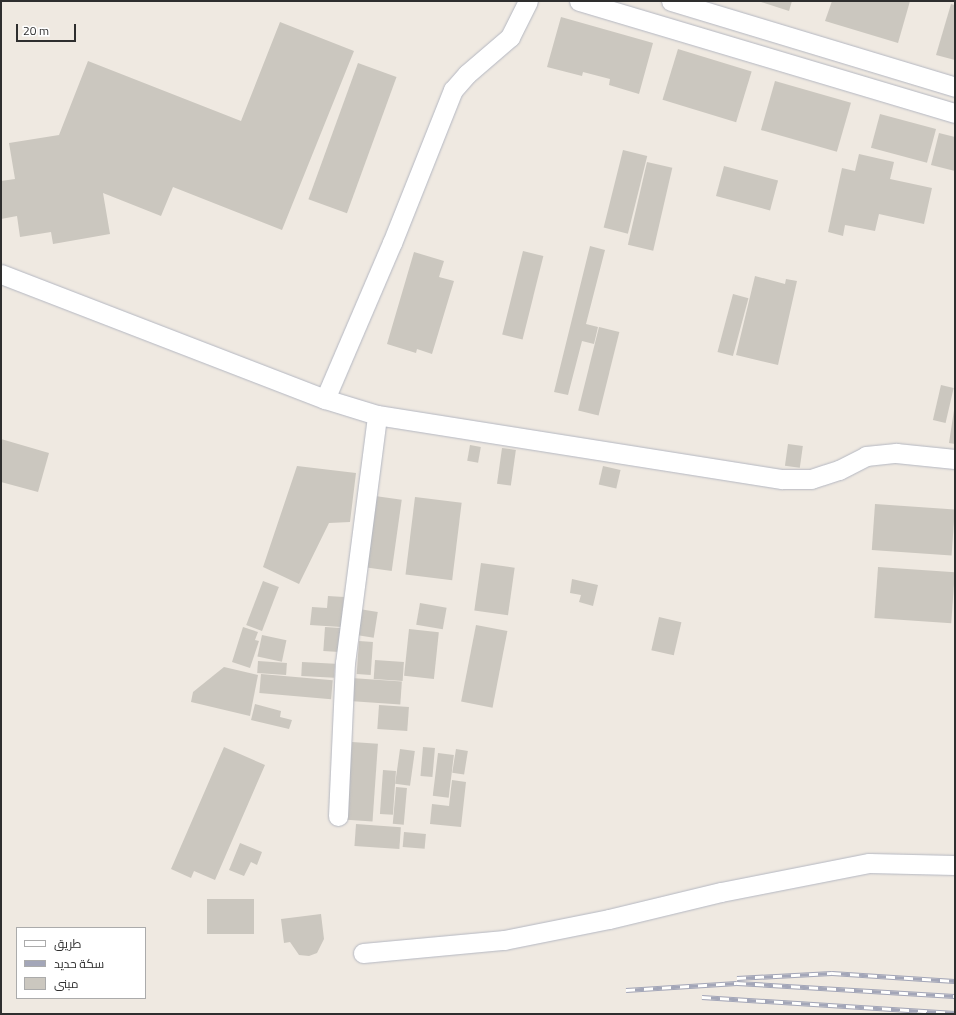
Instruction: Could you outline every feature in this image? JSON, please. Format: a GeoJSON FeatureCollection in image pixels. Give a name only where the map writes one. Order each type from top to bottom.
{"type":"FeatureCollection","features":[{"type":"Feature","properties":{"kind":"street"},"geometry":{"type":"LineString","coordinates":[[325,399],[392,243],[453,90],[468,74],[510,37],[528,1]]}},
{"type":"Feature","properties":{"kind":"street"},"geometry":{"type":"LineString","coordinates":[[579,1],[955,112]]}},
{"type":"Feature","properties":{"kind":"street"},"geometry":{"type":"LineString","coordinates":[[671,1],[955,87]]}},
{"type":"Feature","properties":{"kind":"street"},"geometry":{"type":"LineString","coordinates":[[1,274],[325,399],[377,415],[782,479],[811,479],[839,470],[866,456],[896,453],[955,459]]}},
{"type":"Feature","properties":{"kind":"street"},"geometry":{"type":"LineString","coordinates":[[338,816],[345,663],[377,415]]}},
{"type":"Feature","properties":{"kind":"street"},"geometry":{"type":"LineString","coordinates":[[362,953],[504,940],[609,919],[721,892],[869,863],[955,864]]}},
{"type":"Feature","properties":{"kind":"building"},"geometry":{"type":"Polygon","coordinates":[[[758,1],[792,1],[789,11],[758,1]]]}},
{"type":"Feature","properties":{"kind":"building"},"geometry":{"type":"Polygon","coordinates":[[[832,1],[910,1],[898,43],[825,21],[832,1]]]}},
{"type":"Feature","properties":{"kind":"building"},"geometry":{"type":"Polygon","coordinates":[[[951,4],[955,5],[955,60],[936,55],[951,4]]]}},
{"type":"Feature","properties":{"kind":"building"},"geometry":{"type":"Polygon","coordinates":[[[561,17],[653,43],[639,94],[609,85],[610,79],[583,72],[582,76],[547,67],[561,17]]]}},
{"type":"Feature","properties":{"kind":"building"},"geometry":{"type":"Polygon","coordinates":[[[280,22],[354,51],[282,230],[173,187],[161,216],[103,193],[110,234],[53,244],[51,232],[20,237],[17,216],[1,219],[1,181],[15,179],[9,143],[59,135],[88,61],[241,121],[280,22]]]}},
{"type":"Feature","properties":{"kind":"building"},"geometry":{"type":"Polygon","coordinates":[[[678,49],[752,72],[736,122],[663,100],[678,49]]]}},
{"type":"Feature","properties":{"kind":"building"},"geometry":{"type":"Polygon","coordinates":[[[358,63],[397,77],[347,213],[308,199],[358,63]]]}},
{"type":"Feature","properties":{"kind":"building"},"geometry":{"type":"Polygon","coordinates":[[[775,81],[851,103],[837,152],[761,130],[775,81]]]}},
{"type":"Feature","properties":{"kind":"building"},"geometry":{"type":"Polygon","coordinates":[[[880,114],[936,129],[927,163],[871,148],[880,114]]]}},
{"type":"Feature","properties":{"kind":"building"},"geometry":{"type":"Polygon","coordinates":[[[939,133],[955,137],[955,171],[931,165],[939,133]]]}},
{"type":"Feature","properties":{"kind":"building"},"geometry":{"type":"Polygon","coordinates":[[[623,150],[647,156],[628,234],[604,228],[623,150]]]}},
{"type":"Feature","properties":{"kind":"building"},"geometry":{"type":"Polygon","coordinates":[[[859,154],[894,162],[890,179],[932,188],[924,224],[879,214],[875,231],[845,225],[843,236],[828,232],[842,168],[855,171],[859,154]]]}},
{"type":"Feature","properties":{"kind":"building"},"geometry":{"type":"Polygon","coordinates":[[[647,162],[672,168],[653,251],[628,245],[647,162]]]}},
{"type":"Feature","properties":{"kind":"building"},"geometry":{"type":"Polygon","coordinates":[[[724,166],[778,180],[770,210],[716,196],[724,166]]]}},
{"type":"Feature","properties":{"kind":"building"},"geometry":{"type":"Polygon","coordinates":[[[590,246],[605,250],[586,324],[598,327],[594,344],[582,341],[568,395],[554,392],[590,246]]]}},
{"type":"Feature","properties":{"kind":"building"},"geometry":{"type":"Polygon","coordinates":[[[523,251],[543,256],[523,340],[502,334],[523,251]]]}},
{"type":"Feature","properties":{"kind":"building"},"geometry":{"type":"Polygon","coordinates":[[[414,252],[444,261],[439,277],[454,281],[432,354],[417,349],[416,353],[387,344],[414,252]]]}},
{"type":"Feature","properties":{"kind":"building"},"geometry":{"type":"Polygon","coordinates":[[[755,276],[785,284],[786,279],[797,281],[778,365],[736,355],[755,276]]]}},
{"type":"Feature","properties":{"kind":"building"},"geometry":{"type":"Polygon","coordinates":[[[733,294],[748,298],[733,356],[717,352],[733,294]]]}},
{"type":"Feature","properties":{"kind":"building"},"geometry":{"type":"Polygon","coordinates":[[[599,327],[619,332],[599,416],[578,410],[599,327]]]}},
{"type":"Feature","properties":{"kind":"building"},"geometry":{"type":"Polygon","coordinates":[[[941,385],[954,388],[946,423],[933,420],[941,385]]]}},
{"type":"Feature","properties":{"kind":"building"},"geometry":{"type":"Polygon","coordinates":[[[955,410],[955,444],[949,443],[955,410]]]}},
{"type":"Feature","properties":{"kind":"building"},"geometry":{"type":"Polygon","coordinates":[[[1,439],[49,453],[38,492],[1,482],[1,439]]]}},
{"type":"Feature","properties":{"kind":"building"},"geometry":{"type":"Polygon","coordinates":[[[788,444],[803,446],[800,468],[785,466],[788,444]]]}},
{"type":"Feature","properties":{"kind":"building"},"geometry":{"type":"Polygon","coordinates":[[[470,445],[481,447],[478,463],[467,461],[470,445]]]}},
{"type":"Feature","properties":{"kind":"building"},"geometry":{"type":"Polygon","coordinates":[[[502,448],[516,450],[511,486],[497,484],[502,448]]]}},
{"type":"Feature","properties":{"kind":"building"},"geometry":{"type":"Polygon","coordinates":[[[297,466],[356,473],[350,522],[329,523],[299,584],[263,567],[297,466]]]}},
{"type":"Feature","properties":{"kind":"building"},"geometry":{"type":"Polygon","coordinates":[[[603,466],[621,470],[616,489],[599,485],[603,466]]]}},
{"type":"Feature","properties":{"kind":"building"},"geometry":{"type":"Polygon","coordinates":[[[375,496],[402,500],[392,571],[365,567],[375,496]]]}},
{"type":"Feature","properties":{"kind":"building"},"geometry":{"type":"Polygon","coordinates":[[[415,497],[462,503],[452,580],[405,574],[415,497]]]}},
{"type":"Feature","properties":{"kind":"building"},"geometry":{"type":"Polygon","coordinates":[[[875,504],[955,510],[952,555],[872,550],[875,504]]]}},
{"type":"Feature","properties":{"kind":"building"},"geometry":{"type":"Polygon","coordinates":[[[481,563],[515,568],[508,615],[474,611],[481,563]]]}},
{"type":"Feature","properties":{"kind":"building"},"geometry":{"type":"Polygon","coordinates":[[[878,567],[955,572],[951,623],[874,618],[878,567]]]}},
{"type":"Feature","properties":{"kind":"building"},"geometry":{"type":"Polygon","coordinates":[[[572,579],[598,585],[593,606],[579,602],[581,595],[570,593],[572,579]]]}},
{"type":"Feature","properties":{"kind":"building"},"geometry":{"type":"Polygon","coordinates":[[[263,581],[279,587],[262,631],[246,625],[263,581]]]}},
{"type":"Feature","properties":{"kind":"building"},"geometry":{"type":"Polygon","coordinates":[[[328,596],[344,597],[341,627],[310,625],[312,607],[327,608],[328,596]]]}},
{"type":"Feature","properties":{"kind":"building"},"geometry":{"type":"Polygon","coordinates":[[[420,603],[447,608],[443,629],[416,625],[420,603]]]}},
{"type":"Feature","properties":{"kind":"building"},"geometry":{"type":"Polygon","coordinates":[[[359,609],[378,612],[374,638],[355,635],[359,609]]]}},
{"type":"Feature","properties":{"kind":"building"},"geometry":{"type":"Polygon","coordinates":[[[659,617],[681,622],[674,655],[651,650],[659,617]]]}},
{"type":"Feature","properties":{"kind":"building"},"geometry":{"type":"Polygon","coordinates":[[[476,625],[507,631],[493,708],[461,702],[476,625]]]}},
{"type":"Feature","properties":{"kind":"building"},"geometry":{"type":"Polygon","coordinates":[[[243,627],[258,632],[255,640],[259,641],[250,668],[232,662],[243,627]]]}},
{"type":"Feature","properties":{"kind":"building"},"geometry":{"type":"Polygon","coordinates":[[[325,627],[341,628],[339,652],[323,651],[325,627]]]}},
{"type":"Feature","properties":{"kind":"building"},"geometry":{"type":"Polygon","coordinates":[[[409,629],[439,632],[434,679],[404,676],[409,629]]]}},
{"type":"Feature","properties":{"kind":"building"},"geometry":{"type":"Polygon","coordinates":[[[262,635],[286,640],[282,662],[257,657],[262,635]]]}},
{"type":"Feature","properties":{"kind":"building"},"geometry":{"type":"Polygon","coordinates":[[[359,641],[373,642],[371,675],[357,674],[359,641]]]}},
{"type":"Feature","properties":{"kind":"building"},"geometry":{"type":"Polygon","coordinates":[[[375,660],[404,662],[403,681],[374,679],[375,660]]]}},
{"type":"Feature","properties":{"kind":"building"},"geometry":{"type":"Polygon","coordinates":[[[258,661],[287,663],[286,675],[257,673],[258,661]]]}},
{"type":"Feature","properties":{"kind":"building"},"geometry":{"type":"Polygon","coordinates":[[[302,662],[335,664],[334,678],[301,676],[302,662]]]}},
{"type":"Feature","properties":{"kind":"building"},"geometry":{"type":"Polygon","coordinates":[[[224,667],[258,675],[250,716],[191,702],[193,692],[224,667]]]}},
{"type":"Feature","properties":{"kind":"building"},"geometry":{"type":"Polygon","coordinates":[[[261,674],[333,680],[331,699],[259,693],[261,674]]]}},
{"type":"Feature","properties":{"kind":"building"},"geometry":{"type":"Polygon","coordinates":[[[351,678],[402,682],[400,705],[349,701],[351,678]]]}},
{"type":"Feature","properties":{"kind":"building"},"geometry":{"type":"Polygon","coordinates":[[[255,704],[281,711],[280,717],[292,720],[289,729],[251,720],[255,704]]]}},
{"type":"Feature","properties":{"kind":"building"},"geometry":{"type":"Polygon","coordinates":[[[379,705],[409,707],[407,731],[377,729],[379,705]]]}},
{"type":"Feature","properties":{"kind":"building"},"geometry":{"type":"Polygon","coordinates":[[[352,742],[378,744],[372,822],[347,820],[352,742]]]}},
{"type":"Feature","properties":{"kind":"building"},"geometry":{"type":"Polygon","coordinates":[[[224,747],[265,765],[215,880],[194,871],[191,878],[171,869],[224,747]]]}},
{"type":"Feature","properties":{"kind":"building"},"geometry":{"type":"Polygon","coordinates":[[[423,747],[435,748],[432,777],[420,776],[423,747]]]}},
{"type":"Feature","properties":{"kind":"building"},"geometry":{"type":"Polygon","coordinates":[[[400,749],[415,751],[410,786],[395,784],[400,749]]]}},
{"type":"Feature","properties":{"kind":"building"},"geometry":{"type":"Polygon","coordinates":[[[456,749],[468,751],[464,775],[452,773],[456,749]]]}},
{"type":"Feature","properties":{"kind":"building"},"geometry":{"type":"Polygon","coordinates":[[[438,753],[454,755],[449,798],[433,796],[438,753]]]}},
{"type":"Feature","properties":{"kind":"building"},"geometry":{"type":"Polygon","coordinates":[[[383,770],[396,771],[393,815],[380,814],[383,770]]]}},
{"type":"Feature","properties":{"kind":"building"},"geometry":{"type":"Polygon","coordinates":[[[452,780],[466,782],[461,827],[430,824],[432,804],[449,806],[452,780]]]}},
{"type":"Feature","properties":{"kind":"building"},"geometry":{"type":"Polygon","coordinates":[[[396,787],[407,788],[404,825],[393,824],[396,787]]]}},
{"type":"Feature","properties":{"kind":"building"},"geometry":{"type":"Polygon","coordinates":[[[356,824],[401,827],[399,849],[354,846],[356,824]]]}},
{"type":"Feature","properties":{"kind":"building"},"geometry":{"type":"Polygon","coordinates":[[[404,832],[426,834],[425,849],[403,847],[404,832]]]}},
{"type":"Feature","properties":{"kind":"building"},"geometry":{"type":"Polygon","coordinates":[[[240,843],[262,852],[257,865],[251,862],[244,876],[229,870],[240,843]]]}},
{"type":"Feature","properties":{"kind":"building"},"geometry":{"type":"Polygon","coordinates":[[[207,899],[254,899],[254,934],[207,934],[207,899]]]}},
{"type":"Feature","properties":{"kind":"building"},"geometry":{"type":"Polygon","coordinates":[[[321,914],[324,939],[317,953],[309,956],[299,955],[290,942],[284,943],[281,919],[321,914]]]}},
{"type":"Feature","properties":{"kind":"railway"},"geometry":{"type":"LineString","coordinates":[[737,978],[832,973],[955,981]]}},
{"type":"Feature","properties":{"kind":"railway"},"geometry":{"type":"LineString","coordinates":[[626,990],[737,983],[955,996]]}},
{"type":"Feature","properties":{"kind":"railway"},"geometry":{"type":"LineString","coordinates":[[702,997],[955,1013]]}}]}
